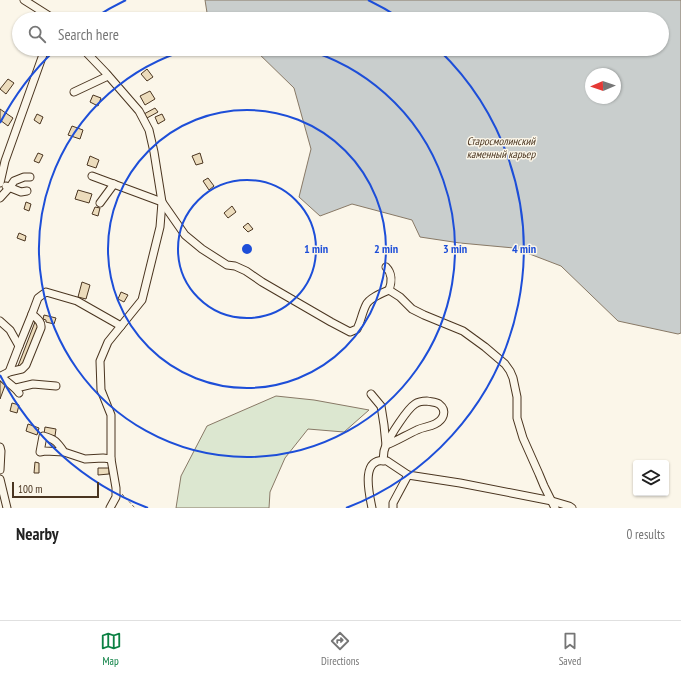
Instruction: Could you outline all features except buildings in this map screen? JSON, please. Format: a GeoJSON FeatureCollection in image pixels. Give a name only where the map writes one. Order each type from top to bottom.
{"type":"FeatureCollection","features":[{"type":"Feature","properties":{"kind":"street"},"geometry":{"type":"LineString","coordinates":[[24,0],[43,12]]}},
{"type":"Feature","properties":{"kind":"street"},"geometry":{"type":"LineString","coordinates":[[27,191],[21,192],[0,183],[5,161],[42,56]]}},
{"type":"Feature","properties":{"kind":"street"},"geometry":{"type":"LineString","coordinates":[[89,56],[139,111],[149,130],[162,202],[160,227],[142,300],[108,342],[100,361],[102,390],[111,415],[111,459],[116,488],[116,497],[110,508]]}},
{"type":"Feature","properties":{"kind":"street"},"geometry":{"type":"LineString","coordinates":[[74,92],[108,76]]}},
{"type":"Feature","properties":{"kind":"street"},"geometry":{"type":"LineString","coordinates":[[92,176],[162,202],[185,235],[202,250],[227,265],[235,266],[246,271],[262,282],[350,332],[357,329],[366,303],[379,294],[389,290],[391,278],[386,267]]}},
{"type":"Feature","properties":{"kind":"street"},"geometry":{"type":"LineString","coordinates":[[0,198],[14,182],[24,177],[30,177]]}},
{"type":"Feature","properties":{"kind":"street"},"geometry":{"type":"LineString","coordinates":[[100,203],[114,184]]}},
{"type":"Feature","properties":{"kind":"street"},"geometry":{"type":"LineString","coordinates":[[389,290],[400,297],[412,308],[424,315],[463,331],[506,364],[513,378],[517,397],[516,418],[523,438],[553,505]]}},
{"type":"Feature","properties":{"kind":"street"},"geometry":{"type":"LineString","coordinates":[[9,372],[38,298],[46,292],[77,301],[121,326]]}},
{"type":"Feature","properties":{"kind":"street"},"geometry":{"type":"LineString","coordinates":[[32,314],[40,321],[41,328],[26,365],[22,369],[0,376],[17,390],[33,384],[56,386]]}},
{"type":"Feature","properties":{"kind":"street"},"geometry":{"type":"LineString","coordinates":[[0,321],[10,330],[19,346]]}},
{"type":"Feature","properties":{"kind":"street"},"geometry":{"type":"LineString","coordinates":[[371,394],[381,406],[386,445]]}},
{"type":"Feature","properties":{"kind":"street"},"geometry":{"type":"LineString","coordinates":[[383,460],[384,451],[386,445],[390,437],[411,407],[416,403],[427,400],[438,404],[443,409],[444,416],[435,424],[420,429],[386,445]]}},
{"type":"Feature","properties":{"kind":"street"},"geometry":{"type":"LineString","coordinates":[[64,452],[57,442],[43,436],[40,452],[64,452],[85,459],[111,459]]}},
{"type":"Feature","properties":{"kind":"street"},"geometry":{"type":"LineString","coordinates":[[0,447],[0,470]]}},
{"type":"Feature","properties":{"kind":"street"},"geometry":{"type":"LineString","coordinates":[[372,508],[369,489],[369,474],[373,464],[383,460],[387,461],[408,475],[460,483],[553,505],[569,506],[572,508]]}},
{"type":"Feature","properties":{"kind":"street"},"geometry":{"type":"LineString","coordinates":[[393,508],[393,503],[408,475]]}},
{"type":"Feature","properties":{"kind":"street"},"geometry":{"type":"LineString","coordinates":[[0,479],[7,508]]}},
{"type":"Feature","properties":{"kind":"path"},"geometry":{"type":"LineString","coordinates":[[116,488],[135,508]]}},
{"type":"Feature","properties":{"kind":"green space"},"geometry":{"type":"Polygon","coordinates":[[[276,396],[314,400],[369,410],[344,432],[308,429],[285,458],[270,492],[269,508],[176,508],[181,476],[207,426],[276,396]]]}},
{"type":"Feature","properties":{"kind":"water","name":"Старосмолинский каменный карьер"},"geometry":{"type":"Polygon","coordinates":[[[205,0],[681,0],[681,333],[678,334],[618,321],[561,266],[514,248],[460,243],[420,237],[412,220],[352,204],[320,216],[299,197],[311,149],[294,88],[261,56],[669,56],[669,12],[207,12],[205,0]]]}}]}
